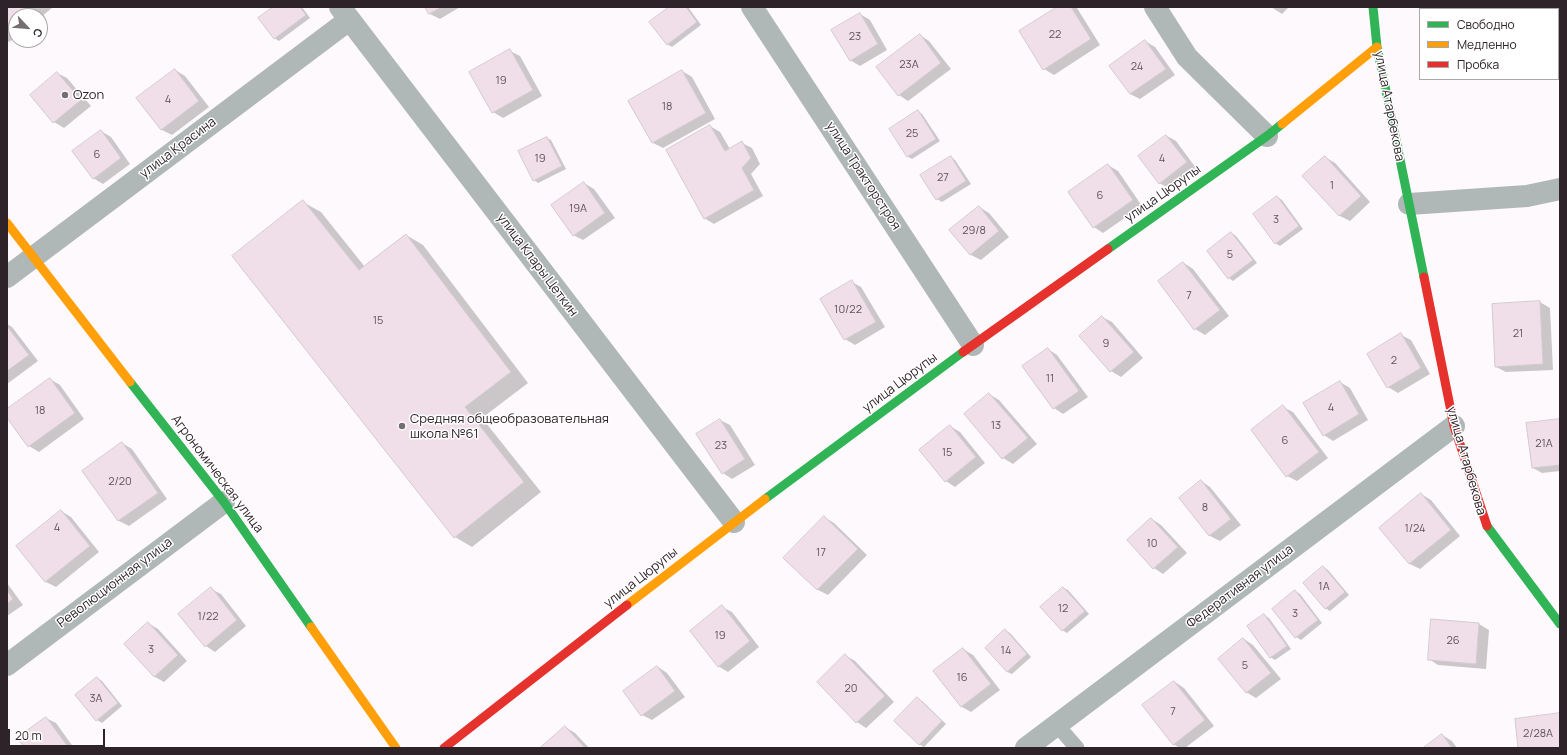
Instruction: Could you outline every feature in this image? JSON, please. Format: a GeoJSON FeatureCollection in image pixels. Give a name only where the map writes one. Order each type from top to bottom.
{"type":"FeatureCollection","features":[{"type":"Feature","properties":{"kind":"street","name":"улица Тракторстроя"},"geometry":{"type":"LineString","coordinates":[[752,7],[973,345]]}},
{"type":"Feature","properties":{"kind":"street"},"geometry":{"type":"LineString","coordinates":[[1155,7],[1187,56],[1267,136]]}},
{"type":"Feature","properties":{"kind":"street","name":"улица Атарбекова"},"geometry":{"type":"LineString","coordinates":[[1373,7],[1378,47],[1454,426],[1486,525],[1560,624]]}},
{"type":"Feature","properties":{"kind":"street","name":"улица Красина"},"geometry":{"type":"LineString","coordinates":[[7,277],[344,14]]}},
{"type":"Feature","properties":{"kind":"street","name":"улица Клары Цеткин"},"geometry":{"type":"LineString","coordinates":[[344,14],[734,522]]}},
{"type":"Feature","properties":{"kind":"street","name":"улица Цюрупы"},"geometry":{"type":"LineString","coordinates":[[444,748],[734,522],[973,345],[1267,136],[1378,47]]}},
{"type":"Feature","properties":{"kind":"street"},"geometry":{"type":"LineString","coordinates":[[1409,204],[1526,196],[1560,189]]}},
{"type":"Feature","properties":{"kind":"street","name":"Агрономическая улица"},"geometry":{"type":"LineString","coordinates":[[7,223],[224,502],[396,748]]}},
{"type":"Feature","properties":{"kind":"street","name":"Федеративная улица"},"geometry":{"type":"LineString","coordinates":[[1026,748],[1454,426]]}},
{"type":"Feature","properties":{"kind":"street","name":"Революционная улица"},"geometry":{"type":"LineString","coordinates":[[7,665],[224,502]]}},
{"type":"Feature","properties":{"kind":"lane"},"geometry":{"type":"LineString","coordinates":[[1057,725],[1077,748]]}},
{"type":"Feature","properties":{"kind":"building"},"geometry":{"type":"Polygon","coordinates":[[[7,7],[29,7],[8,8],[7,25],[7,7]]]}},
{"type":"Feature","properties":{"kind":"building"},"geometry":{"type":"Polygon","coordinates":[[[273,7],[300,7],[306,15],[274,39],[258,18],[273,7]]]}},
{"type":"Feature","properties":{"kind":"building"},"geometry":{"type":"Polygon","coordinates":[[[425,7],[442,7],[429,14],[425,7]]]}},
{"type":"Feature","properties":{"kind":"building"},"geometry":{"type":"Polygon","coordinates":[[[669,7],[686,7],[697,22],[667,45],[649,22],[669,7]]]}},
{"type":"Feature","properties":{"kind":"building"},"geometry":{"type":"Polygon","coordinates":[[[1057,7],[1071,7],[1091,39],[1043,70],[1019,31],[1057,7]]]}},
{"type":"Feature","properties":{"kind":"building"},"geometry":{"type":"Polygon","coordinates":[[[860,13],[878,44],[850,61],[831,30],[860,13]]]}},
{"type":"Feature","properties":{"kind":"building"},"geometry":{"type":"Polygon","coordinates":[[[920,34],[941,63],[898,96],[876,67],[920,34]]]}},
{"type":"Feature","properties":{"kind":"building"},"geometry":{"type":"Polygon","coordinates":[[[1145,40],[1166,69],[1130,94],[1109,66],[1145,40]]]}},
{"type":"Feature","properties":{"kind":"building"},"geometry":{"type":"Polygon","coordinates":[[[510,49],[533,90],[492,113],[469,72],[510,49]]]}},
{"type":"Feature","properties":{"kind":"building"},"geometry":{"type":"Polygon","coordinates":[[[175,69],[199,101],[161,130],[136,98],[175,69]]]}},
{"type":"Feature","properties":{"kind":"building"},"geometry":{"type":"Polygon","coordinates":[[[682,70],[706,113],[652,143],[628,101],[682,70]]]}},
{"type":"Feature","properties":{"kind":"building"},"geometry":{"type":"Polygon","coordinates":[[[57,72],[81,100],[53,123],[30,95],[57,72]]]}},
{"type":"Feature","properties":{"kind":"building"},"geometry":{"type":"Polygon","coordinates":[[[918,110],[936,139],[907,157],[889,129],[918,110]]]}},
{"type":"Feature","properties":{"kind":"building"},"geometry":{"type":"Polygon","coordinates":[[[710,125],[725,151],[742,141],[751,158],[742,168],[754,190],[704,219],[666,150],[710,125]]]}},
{"type":"Feature","properties":{"kind":"building"},"geometry":{"type":"Polygon","coordinates":[[[101,130],[121,158],[93,179],[72,151],[101,130]]]}},
{"type":"Feature","properties":{"kind":"building"},"geometry":{"type":"Polygon","coordinates":[[[1166,135],[1187,162],[1159,184],[1138,156],[1166,135]]]}},
{"type":"Feature","properties":{"kind":"building"},"geometry":{"type":"Polygon","coordinates":[[[547,137],[562,166],[533,181],[518,151],[547,137]]]}},
{"type":"Feature","properties":{"kind":"building"},"geometry":{"type":"Polygon","coordinates":[[[951,156],[966,181],[936,200],[920,175],[951,156]]]}},
{"type":"Feature","properties":{"kind":"building"},"geometry":{"type":"Polygon","coordinates":[[[1325,156],[1361,196],[1339,216],[1302,176],[1325,156]]]}},
{"type":"Feature","properties":{"kind":"building"},"geometry":{"type":"Polygon","coordinates":[[[1108,164],[1133,200],[1093,228],[1068,192],[1108,164]]]}},
{"type":"Feature","properties":{"kind":"building"},"geometry":{"type":"Polygon","coordinates":[[[584,182],[605,213],[573,236],[551,205],[584,182]]]}},
{"type":"Feature","properties":{"kind":"building"},"geometry":{"type":"Polygon","coordinates":[[[1277,196],[1299,226],[1275,244],[1253,214],[1277,196]]]}},
{"type":"Feature","properties":{"kind":"building"},"geometry":{"type":"Polygon","coordinates":[[[303,200],[359,270],[406,234],[511,372],[465,407],[524,482],[454,538],[232,256],[303,200]]]}},
{"type":"Feature","properties":{"kind":"building"},"geometry":{"type":"Polygon","coordinates":[[[979,206],[999,231],[970,255],[949,230],[979,206]]]}},
{"type":"Feature","properties":{"kind":"building"},"geometry":{"type":"Polygon","coordinates":[[[1231,232],[1253,260],[1228,279],[1207,251],[1231,232]]]}},
{"type":"Feature","properties":{"kind":"building"},"geometry":{"type":"Polygon","coordinates":[[[1183,262],[1220,310],[1194,330],[1158,281],[1183,262]]]}},
{"type":"Feature","properties":{"kind":"building"},"geometry":{"type":"Polygon","coordinates":[[[852,280],[876,322],[844,340],[820,299],[852,280]]]}},
{"type":"Feature","properties":{"kind":"building"},"geometry":{"type":"Polygon","coordinates":[[[1540,301],[1543,364],[1495,367],[1492,304],[1540,301]]]}},
{"type":"Feature","properties":{"kind":"building"},"geometry":{"type":"Polygon","coordinates":[[[1102,316],[1134,352],[1110,372],[1079,336],[1102,316]]]}},
{"type":"Feature","properties":{"kind":"building"},"geometry":{"type":"Polygon","coordinates":[[[7,326],[29,355],[7,371],[7,326]]]}},
{"type":"Feature","properties":{"kind":"building"},"geometry":{"type":"Polygon","coordinates":[[[1401,333],[1421,368],[1387,388],[1367,354],[1401,333]]]}},
{"type":"Feature","properties":{"kind":"building"},"geometry":{"type":"Polygon","coordinates":[[[1048,348],[1079,391],[1053,409],[1022,366],[1048,348]]]}},
{"type":"Feature","properties":{"kind":"building"},"geometry":{"type":"Polygon","coordinates":[[[50,378],[75,413],[28,447],[7,418],[7,409],[50,378]]]}},
{"type":"Feature","properties":{"kind":"building"},"geometry":{"type":"Polygon","coordinates":[[[1340,381],[1359,414],[1323,436],[1303,403],[1340,381]]]}},
{"type":"Feature","properties":{"kind":"building"},"geometry":{"type":"Polygon","coordinates":[[[989,393],[1028,438],[1002,459],[964,414],[989,393]]]}},
{"type":"Feature","properties":{"kind":"building"},"geometry":{"type":"Polygon","coordinates":[[[1283,405],[1319,452],[1286,477],[1251,430],[1283,405]]]}},
{"type":"Feature","properties":{"kind":"building"},"geometry":{"type":"Polygon","coordinates":[[[720,419],[745,459],[722,474],[696,434],[720,419]]]}},
{"type":"Feature","properties":{"kind":"building"},"geometry":{"type":"Polygon","coordinates":[[[1560,419],[1560,465],[1532,468],[1526,423],[1560,419]]]}},
{"type":"Feature","properties":{"kind":"building"},"geometry":{"type":"Polygon","coordinates":[[[950,425],[976,457],[945,482],[919,450],[950,425]]]}},
{"type":"Feature","properties":{"kind":"building"},"geometry":{"type":"Polygon","coordinates":[[[122,442],[158,493],[118,521],[82,471],[122,442]]]}},
{"type":"Feature","properties":{"kind":"building"},"geometry":{"type":"Polygon","coordinates":[[[1201,480],[1231,519],[1209,536],[1179,498],[1201,480]]]}},
{"type":"Feature","properties":{"kind":"building"},"geometry":{"type":"Polygon","coordinates":[[[1421,493],[1451,530],[1409,564],[1379,528],[1421,493]]]}},
{"type":"Feature","properties":{"kind":"building"},"geometry":{"type":"Polygon","coordinates":[[[61,510],[90,546],[45,582],[16,546],[61,510]]]}},
{"type":"Feature","properties":{"kind":"building"},"geometry":{"type":"Polygon","coordinates":[[[824,516],[858,549],[817,590],[783,558],[824,516]]]}},
{"type":"Feature","properties":{"kind":"building"},"geometry":{"type":"Polygon","coordinates":[[[1151,518],[1178,547],[1153,569],[1127,540],[1151,518]]]}},
{"type":"Feature","properties":{"kind":"building"},"geometry":{"type":"Polygon","coordinates":[[[1323,566],[1345,592],[1325,609],[1303,583],[1323,566]]]}},
{"type":"Feature","properties":{"kind":"building"},"geometry":{"type":"Polygon","coordinates":[[[211,587],[237,620],[205,647],[178,614],[211,587]]]}},
{"type":"Feature","properties":{"kind":"building"},"geometry":{"type":"Polygon","coordinates":[[[1063,587],[1085,611],[1062,631],[1040,607],[1063,587]]]}},
{"type":"Feature","properties":{"kind":"building"},"geometry":{"type":"Polygon","coordinates":[[[7,590],[13,599],[7,604],[7,590]]]}},
{"type":"Feature","properties":{"kind":"building"},"geometry":{"type":"Polygon","coordinates":[[[1295,590],[1318,620],[1295,638],[1272,609],[1295,590]]]}},
{"type":"Feature","properties":{"kind":"building"},"geometry":{"type":"Polygon","coordinates":[[[722,605],[750,641],[718,667],[690,631],[722,605]]]}},
{"type":"Feature","properties":{"kind":"building"},"geometry":{"type":"Polygon","coordinates":[[[1264,614],[1287,646],[1270,658],[1247,626],[1264,614]]]}},
{"type":"Feature","properties":{"kind":"building"},"geometry":{"type":"Polygon","coordinates":[[[1431,619],[1479,623],[1476,664],[1428,660],[1431,619]]]}},
{"type":"Feature","properties":{"kind":"building"},"geometry":{"type":"Polygon","coordinates":[[[148,622],[178,655],[154,677],[124,644],[148,622]]]}},
{"type":"Feature","properties":{"kind":"building"},"geometry":{"type":"Polygon","coordinates":[[[1005,629],[1027,654],[1007,672],[985,648],[1005,629]]]}},
{"type":"Feature","properties":{"kind":"building"},"geometry":{"type":"Polygon","coordinates":[[[1243,638],[1271,673],[1246,693],[1218,659],[1243,638]]]}},
{"type":"Feature","properties":{"kind":"building"},"geometry":{"type":"Polygon","coordinates":[[[963,648],[991,684],[961,707],[933,671],[963,648]]]}},
{"type":"Feature","properties":{"kind":"building"},"geometry":{"type":"Polygon","coordinates":[[[845,654],[885,696],[856,723],[817,682],[845,654]]]}},
{"type":"Feature","properties":{"kind":"building"},"geometry":{"type":"Polygon","coordinates":[[[657,666],[675,691],[641,716],[623,691],[657,666]]]}},
{"type":"Feature","properties":{"kind":"building"},"geometry":{"type":"Polygon","coordinates":[[[97,677],[118,703],[96,721],[75,695],[97,677]]]}},
{"type":"Feature","properties":{"kind":"building"},"geometry":{"type":"Polygon","coordinates":[[[1174,681],[1205,720],[1173,745],[1142,705],[1174,681]]]}},
{"type":"Feature","properties":{"kind":"building"},"geometry":{"type":"Polygon","coordinates":[[[917,697],[942,721],[919,745],[894,721],[917,697]]]}},
{"type":"Feature","properties":{"kind":"building"},"geometry":{"type":"Polygon","coordinates":[[[1560,713],[1560,748],[1518,748],[1515,719],[1560,713]]]}},
{"type":"Feature","properties":{"kind":"building"},"geometry":{"type":"Polygon","coordinates":[[[46,717],[69,748],[25,748],[17,738],[46,717]]]}},
{"type":"Feature","properties":{"kind":"building"},"geometry":{"type":"Polygon","coordinates":[[[565,726],[585,748],[540,748],[565,726]]]}},
{"type":"Feature","properties":{"kind":"building"},"geometry":{"type":"Polygon","coordinates":[[[1442,734],[1452,748],[1423,748],[1442,734]]]}},
{"type":"Feature","properties":{"kind":"traffic: fast"},"geometry":{"type":"LineString","coordinates":[[1373,7],[1377,47],[1424,277]]}},
{"type":"Feature","properties":{"kind":"traffic: fast"},"geometry":{"type":"LineString","coordinates":[[1108,249],[1282,124]]}},
{"type":"Feature","properties":{"kind":"traffic: fast"},"geometry":{"type":"LineString","coordinates":[[765,499],[963,352]]}},
{"type":"Feature","properties":{"kind":"traffic: fast"},"geometry":{"type":"LineString","coordinates":[[130,382],[224,502],[311,627]]}},
{"type":"Feature","properties":{"kind":"traffic: fast"},"geometry":{"type":"LineString","coordinates":[[1487,526],[1560,624]]}},
{"type":"Feature","properties":{"kind":"traffic: slow"},"geometry":{"type":"LineString","coordinates":[[1282,124],[1377,47]]}},
{"type":"Feature","properties":{"kind":"traffic: slow"},"geometry":{"type":"LineString","coordinates":[[7,223],[130,382]]}},
{"type":"Feature","properties":{"kind":"traffic: slow"},"geometry":{"type":"LineString","coordinates":[[627,605],[765,499]]}},
{"type":"Feature","properties":{"kind":"traffic: slow"},"geometry":{"type":"LineString","coordinates":[[311,627],[396,748]]}},
{"type":"Feature","properties":{"kind":"traffic: jam"},"geometry":{"type":"LineString","coordinates":[[963,352],[1108,249]]}},
{"type":"Feature","properties":{"kind":"traffic: jam"},"geometry":{"type":"LineString","coordinates":[[1424,277],[1454,426],[1487,526]]}},
{"type":"Feature","properties":{"kind":"traffic: jam"},"geometry":{"type":"LineString","coordinates":[[444,748],[627,605]]}},
{"type":"Feature","properties":{"kind":"place","name":"Ozon"},"geometry":{"type":"Point","coordinates":[65,95]}},
{"type":"Feature","properties":{"kind":"place","name":"Средняя общеобразовательная школа №61"},"geometry":{"type":"Point","coordinates":[402,426]}}]}
